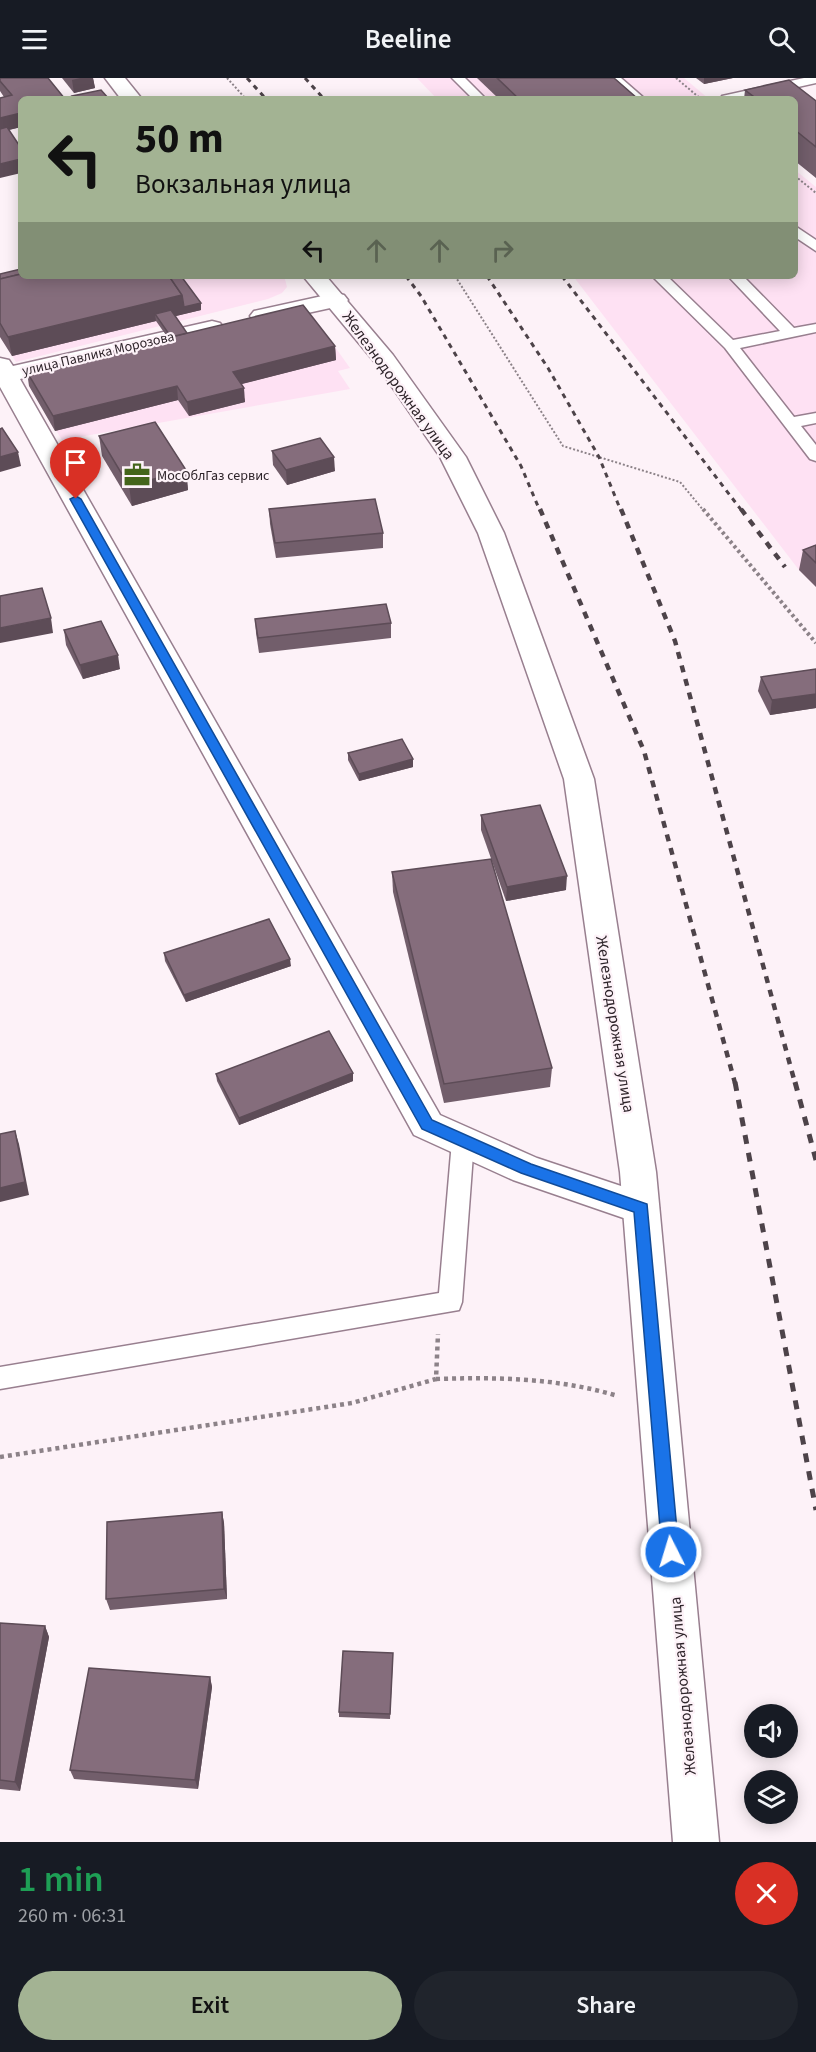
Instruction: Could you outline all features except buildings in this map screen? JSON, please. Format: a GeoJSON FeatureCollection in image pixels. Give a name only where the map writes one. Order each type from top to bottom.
{"type":"FeatureCollection","features":[{"type":"Feature","properties":{"kind":"street"},"geometry":{"type":"LineString","coordinates":[[115,78],[130,96]]}},
{"type":"Feature","properties":{"kind":"street","name":"улица Павлика Морозова"},"geometry":{"type":"LineString","coordinates":[[2,372],[239,322],[325,288]]}},
{"type":"Feature","properties":{"kind":"street","name":"Железнодорожная улица"},"geometry":{"type":"LineString","coordinates":[[325,288],[385,360],[458,466],[491,533],[579,779],[636,1160],[696,1842]]}},
{"type":"Feature","properties":{"kind":"street"},"geometry":{"type":"LineString","coordinates":[[2,372],[427,1125],[526,1169],[641,1208]]}},
{"type":"Feature","properties":{"kind":"lane"},"geometry":{"type":"LineString","coordinates":[[458,78],[477,96]]}},
{"type":"Feature","properties":{"kind":"lane"},"geometry":{"type":"LineString","coordinates":[[613,78],[635,96]]}},
{"type":"Feature","properties":{"kind":"lane"},"geometry":{"type":"LineString","coordinates":[[772,78],[796,96]]}},
{"type":"Feature","properties":{"kind":"lane"},"geometry":{"type":"LineString","coordinates":[[741,96],[816,79]]}},
{"type":"Feature","properties":{"kind":"lane"},"geometry":{"type":"LineString","coordinates":[[798,232],[816,247]]}},
{"type":"Feature","properties":{"kind":"lane"},"geometry":{"type":"LineString","coordinates":[[662,279],[730,345],[816,456]]}},
{"type":"Feature","properties":{"kind":"lane"},"geometry":{"type":"LineString","coordinates":[[738,279],[791,333]]}},
{"type":"Feature","properties":{"kind":"lane"},"geometry":{"type":"LineString","coordinates":[[730,345],[816,328]]}},
{"type":"Feature","properties":{"kind":"lane"},"geometry":{"type":"LineString","coordinates":[[790,423],[816,418]]}},
{"type":"Feature","properties":{"kind":"lane"},"geometry":{"type":"LineString","coordinates":[[0,1378],[450,1302],[463,1141]]}},
{"type":"Feature","properties":{"kind":"path"},"geometry":{"type":"LineString","coordinates":[[227,78],[243,96]]}},
{"type":"Feature","properties":{"kind":"path"},"geometry":{"type":"LineString","coordinates":[[676,78],[698,96]]}},
{"type":"Feature","properties":{"kind":"path"},"geometry":{"type":"LineString","coordinates":[[798,178],[816,193]]}},
{"type":"Feature","properties":{"kind":"path"},"geometry":{"type":"LineString","coordinates":[[457,279],[563,446],[680,482],[816,643]]}},
{"type":"Feature","properties":{"kind":"path"},"geometry":{"type":"LineString","coordinates":[[436,1379],[436,1339],[450,1302]]}},
{"type":"Feature","properties":{"kind":"path"},"geometry":{"type":"LineString","coordinates":[[0,1457],[352,1403],[436,1379],[519,1377],[588,1385],[659,1411]]}},
{"type":"Feature","properties":{"kind":"shaded area"},"geometry":{"type":"Polygon","coordinates":[[[417,78],[684,78],[705,96],[434,96],[417,78]]]}},
{"type":"Feature","properties":{"kind":"shaded area"},"geometry":{"type":"Polygon","coordinates":[[[798,172],[816,187],[816,587],[799,570],[575,279],[798,279],[798,172]]]}},
{"type":"Feature","properties":{"kind":"shaded area"},"geometry":{"type":"Polygon","coordinates":[[[26,279],[285,279],[287,287],[282,293],[268,299],[16,362],[0,337],[0,285],[26,279]]]}},
{"type":"Feature","properties":{"kind":"shaded area"},"geometry":{"type":"Polygon","coordinates":[[[313,316],[350,368],[338,371],[350,389],[62,440],[29,386],[313,316]]]}},
{"type":"Feature","properties":{"kind":"railway"},"geometry":{"type":"LineString","coordinates":[[247,78],[263,96]]}},
{"type":"Feature","properties":{"kind":"railway"},"geometry":{"type":"LineString","coordinates":[[305,78],[321,96]]}},
{"type":"Feature","properties":{"kind":"railway"},"geometry":{"type":"LineString","coordinates":[[408,279],[421,296],[521,466],[540,511]]}},
{"type":"Feature","properties":{"kind":"railway"},"geometry":{"type":"LineString","coordinates":[[489,279],[548,368],[599,457],[621,511]]}},
{"type":"Feature","properties":{"kind":"railway"},"geometry":{"type":"LineString","coordinates":[[564,279],[742,511]]}},
{"type":"Feature","properties":{"kind":"railway"},"geometry":{"type":"LineString","coordinates":[[540,509],[644,751],[735,1083]]}},
{"type":"Feature","properties":{"kind":"railway"},"geometry":{"type":"LineString","coordinates":[[621,509],[675,641],[795,1083]]}},
{"type":"Feature","properties":{"kind":"railway"},"geometry":{"type":"LineString","coordinates":[[741,509],[785,567]]}},
{"type":"Feature","properties":{"kind":"railway"},"geometry":{"type":"LineString","coordinates":[[735,1082],[816,1510]]}},
{"type":"Feature","properties":{"kind":"railway"},"geometry":{"type":"LineString","coordinates":[[795,1082],[816,1160]]}},
{"type":"Feature","properties":{"kind":"place","name":"МосОблГаз сервис"},"geometry":{"type":"Point","coordinates":[137,475]}},
{"type":"Feature","properties":{"kind":"route"},"geometry":{"type":"LineString","coordinates":[[76,499],[427,1125],[526,1169],[641,1208],[671,1552]]}}]}
